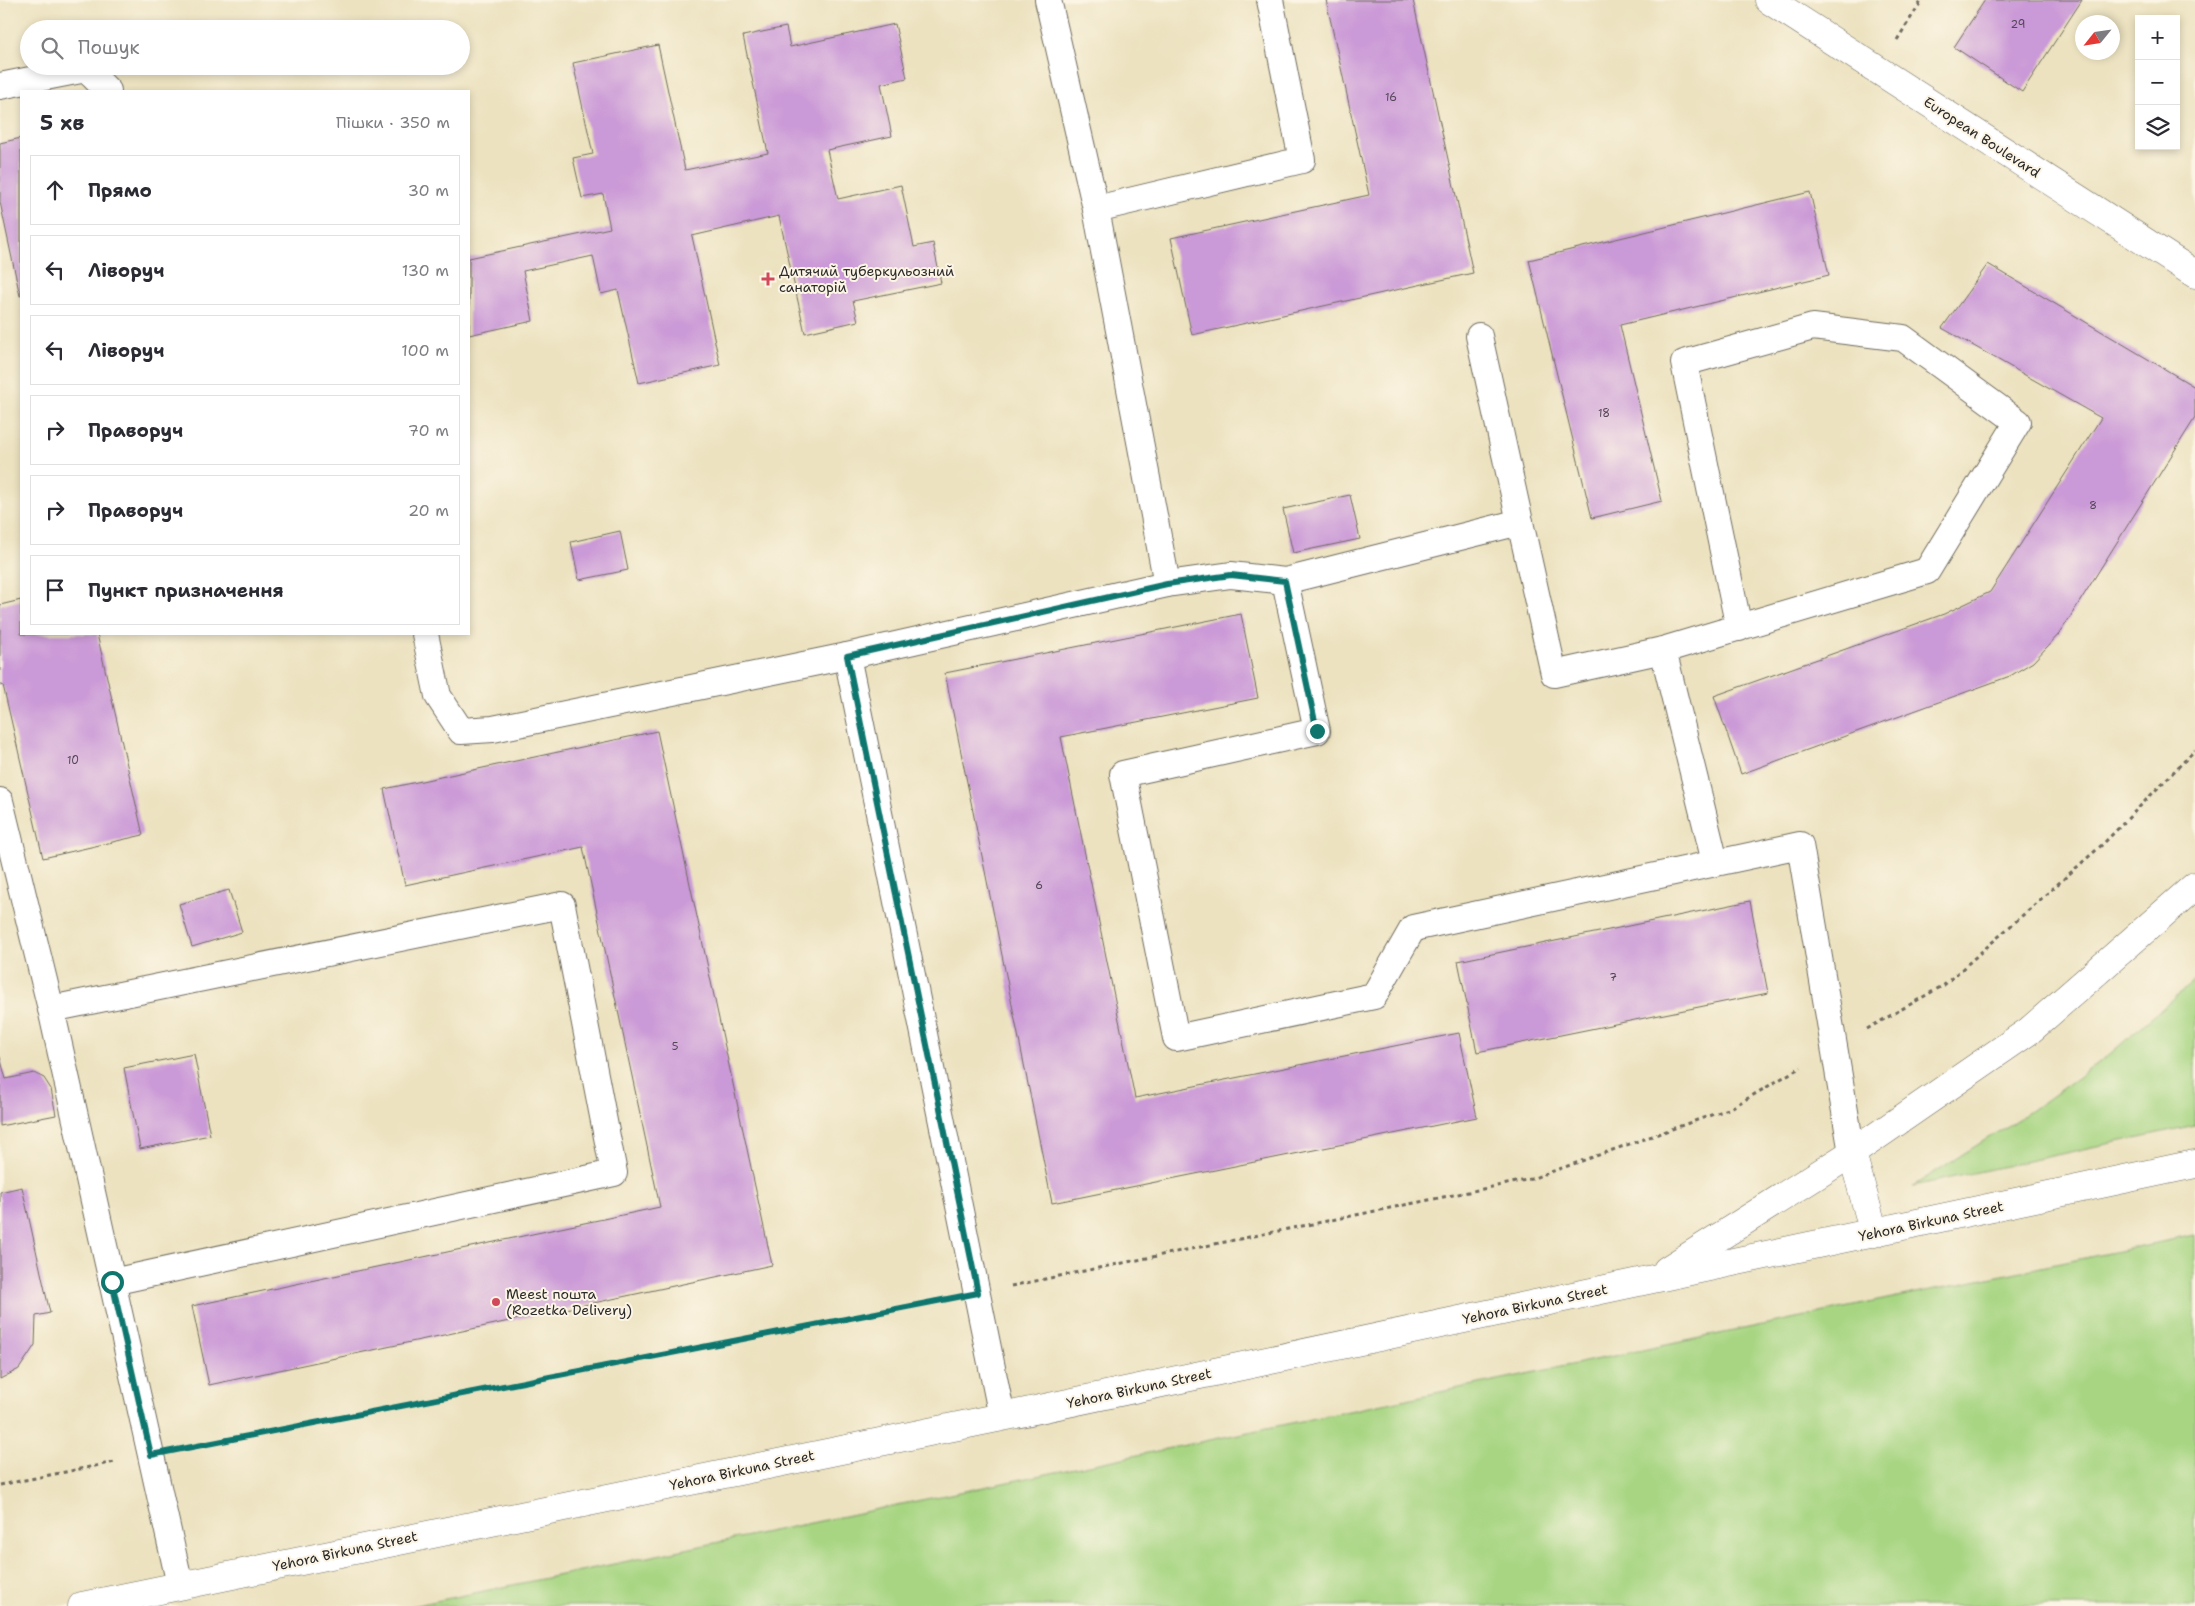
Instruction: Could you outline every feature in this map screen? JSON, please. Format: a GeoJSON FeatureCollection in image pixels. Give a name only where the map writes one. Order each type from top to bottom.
{"type":"FeatureCollection","features":[{"type":"Feature","properties":{"kind":"street","name":"European Boulevard"},"geometry":{"type":"LineString","coordinates":[[1768,0],[2195,274]]}},
{"type":"Feature","properties":{"kind":"street"},"geometry":{"type":"LineString","coordinates":[[1653,1279],[1852,1153],[2029,1031],[2195,886]]}},
{"type":"Feature","properties":{"kind":"street"},"geometry":{"type":"LineString","coordinates":[[1852,1153],[1874,1233]]}},
{"type":"Feature","properties":{"kind":"street","name":"Yehora Birkuna Street"},"geometry":{"type":"LineString","coordinates":[[82,1606],[180,1584],[1002,1417],[2195,1164]]}},
{"type":"Feature","properties":{"kind":"lane"},"geometry":{"type":"LineString","coordinates":[[1048,0],[1096,209],[1167,584]]}},
{"type":"Feature","properties":{"kind":"lane"},"geometry":{"type":"LineString","coordinates":[[1096,209],[1302,160],[1270,0]]}},
{"type":"Feature","properties":{"kind":"lane"},"geometry":{"type":"LineString","coordinates":[[0,86],[56,75]]}},
{"type":"Feature","properties":{"kind":"lane"},"geometry":{"type":"LineString","coordinates":[[92,75],[107,90]]}},
{"type":"Feature","properties":{"kind":"lane"},"geometry":{"type":"LineString","coordinates":[[1479,336],[1554,674],[1663,650],[1739,628],[1927,571],[2018,422],[1903,338],[1813,327],[1684,363],[1739,628]]}},
{"type":"Feature","properties":{"kind":"lane"},"geometry":{"type":"LineString","coordinates":[[425,635],[438,696],[461,731],[493,729],[847,656],[1167,584],[1231,575],[1285,581],[1520,522]]}},
{"type":"Feature","properties":{"kind":"lane"},"geometry":{"type":"LineString","coordinates":[[1285,581],[1317,731],[1123,774],[1176,1038],[1374,996],[1413,928],[1800,845],[1852,1153]]}},
{"type":"Feature","properties":{"kind":"lane"},"geometry":{"type":"LineString","coordinates":[[1663,650],[1715,862]]}},
{"type":"Feature","properties":{"kind":"lane"},"geometry":{"type":"LineString","coordinates":[[847,656],[1002,1417]]}},
{"type":"Feature","properties":{"kind":"lane"},"geometry":{"type":"LineString","coordinates":[[0,801],[52,1009],[180,1584]]}},
{"type":"Feature","properties":{"kind":"lane"},"geometry":{"type":"LineString","coordinates":[[52,1009],[562,905],[614,1173],[112,1282]]}},
{"type":"Feature","properties":{"kind":"path"},"geometry":{"type":"LineString","coordinates":[[1878,70],[1922,0]]}},
{"type":"Feature","properties":{"kind":"path"},"geometry":{"type":"LineString","coordinates":[[0,1485],[978,1293],[1531,1179],[1731,1108],[1944,985],[2103,844],[2195,750]]}},
{"type":"Feature","properties":{"kind":"green space"},"geometry":{"type":"Polygon","coordinates":[[[2195,980],[2195,1125],[1913,1186],[2029,1112],[2104,1059],[2195,980]]]}},
{"type":"Feature","properties":{"kind":"green space"},"geometry":{"type":"Polygon","coordinates":[[[2195,1235],[2195,1606],[412,1606],[2195,1235]]]}},
{"type":"Feature","properties":{"kind":"building"},"geometry":{"type":"Polygon","coordinates":[[[1326,0],[1413,0],[1473,273],[1192,335],[1171,238],[1369,195],[1326,0]]]}},
{"type":"Feature","properties":{"kind":"building"},"geometry":{"type":"Polygon","coordinates":[[[1985,0],[2082,0],[2022,92],[1954,47],[1985,0]]]}},
{"type":"Feature","properties":{"kind":"building"},"geometry":{"type":"Polygon","coordinates":[[[895,24],[907,78],[881,84],[892,136],[827,150],[838,199],[901,185],[914,247],[933,243],[941,283],[853,301],[858,321],[805,333],[779,216],[692,236],[720,365],[639,383],[618,290],[601,294],[593,256],[523,271],[533,321],[470,335],[470,258],[610,228],[603,194],[582,198],[573,158],[593,154],[573,63],[658,45],[685,170],[768,153],[743,36],[786,27],[790,47],[895,24]]]}},
{"type":"Feature","properties":{"kind":"building"},"geometry":{"type":"Polygon","coordinates":[[[20,138],[20,296],[0,202],[0,143],[20,138]]]}},
{"type":"Feature","properties":{"kind":"building"},"geometry":{"type":"Polygon","coordinates":[[[1810,192],[1829,275],[1620,325],[1662,501],[1592,518],[1529,260],[1810,192]]]}},
{"type":"Feature","properties":{"kind":"building"},"geometry":{"type":"Polygon","coordinates":[[[1988,264],[2195,387],[2195,418],[2060,633],[2033,662],[2010,676],[1741,774],[1714,696],[1944,614],[1990,592],[2101,418],[1942,328],[1988,264]]]}},
{"type":"Feature","properties":{"kind":"building"},"geometry":{"type":"Polygon","coordinates":[[[1350,495],[1360,539],[1293,553],[1283,509],[1350,495]]]}},
{"type":"Feature","properties":{"kind":"building"},"geometry":{"type":"Polygon","coordinates":[[[620,531],[628,570],[579,580],[571,542],[620,531]]]}},
{"type":"Feature","properties":{"kind":"building"},"geometry":{"type":"Polygon","coordinates":[[[20,600],[20,635],[97,635],[143,835],[43,858],[3,685],[0,686],[0,605],[20,600]]]}},
{"type":"Feature","properties":{"kind":"building"},"geometry":{"type":"Polygon","coordinates":[[[1241,614],[1258,698],[1061,737],[1135,1098],[1459,1033],[1477,1117],[1052,1203],[945,673],[1241,614]]]}},
{"type":"Feature","properties":{"kind":"building"},"geometry":{"type":"Polygon","coordinates":[[[657,731],[772,1265],[209,1385],[192,1306],[660,1207],[583,847],[405,885],[384,789],[657,731]]]}},
{"type":"Feature","properties":{"kind":"building"},"geometry":{"type":"Polygon","coordinates":[[[229,890],[242,932],[192,947],[179,904],[229,890]]]}},
{"type":"Feature","properties":{"kind":"building"},"geometry":{"type":"Polygon","coordinates":[[[1750,901],[1768,993],[1477,1052],[1458,961],[1750,901]]]}},
{"type":"Feature","properties":{"kind":"building"},"geometry":{"type":"Polygon","coordinates":[[[194,1054],[210,1135],[140,1149],[124,1068],[194,1054]]]}},
{"type":"Feature","properties":{"kind":"building"},"geometry":{"type":"Polygon","coordinates":[[[0,1057],[6,1079],[34,1073],[44,1078],[51,1089],[56,1115],[0,1126],[0,1057]]]}},
{"type":"Feature","properties":{"kind":"building"},"geometry":{"type":"Polygon","coordinates":[[[22,1187],[50,1313],[36,1316],[35,1345],[19,1369],[0,1379],[0,1192],[22,1187]]]}},
{"type":"Feature","properties":{"kind":"place","name":"Дитячий туберкульозний санаторій"},"geometry":{"type":"Point","coordinates":[768,279]}},
{"type":"Feature","properties":{"kind":"place","name":"Meest пошта (Rozetka Delivery)"},"geometry":{"type":"Point","coordinates":[496,1302]}},
{"type":"Feature","properties":{"kind":"route"},"geometry":{"type":"LineString","coordinates":[[112,1282],[151,1455],[978,1293],[847,656],[1167,584],[1231,575],[1285,581],[1317,731]]}}]}
